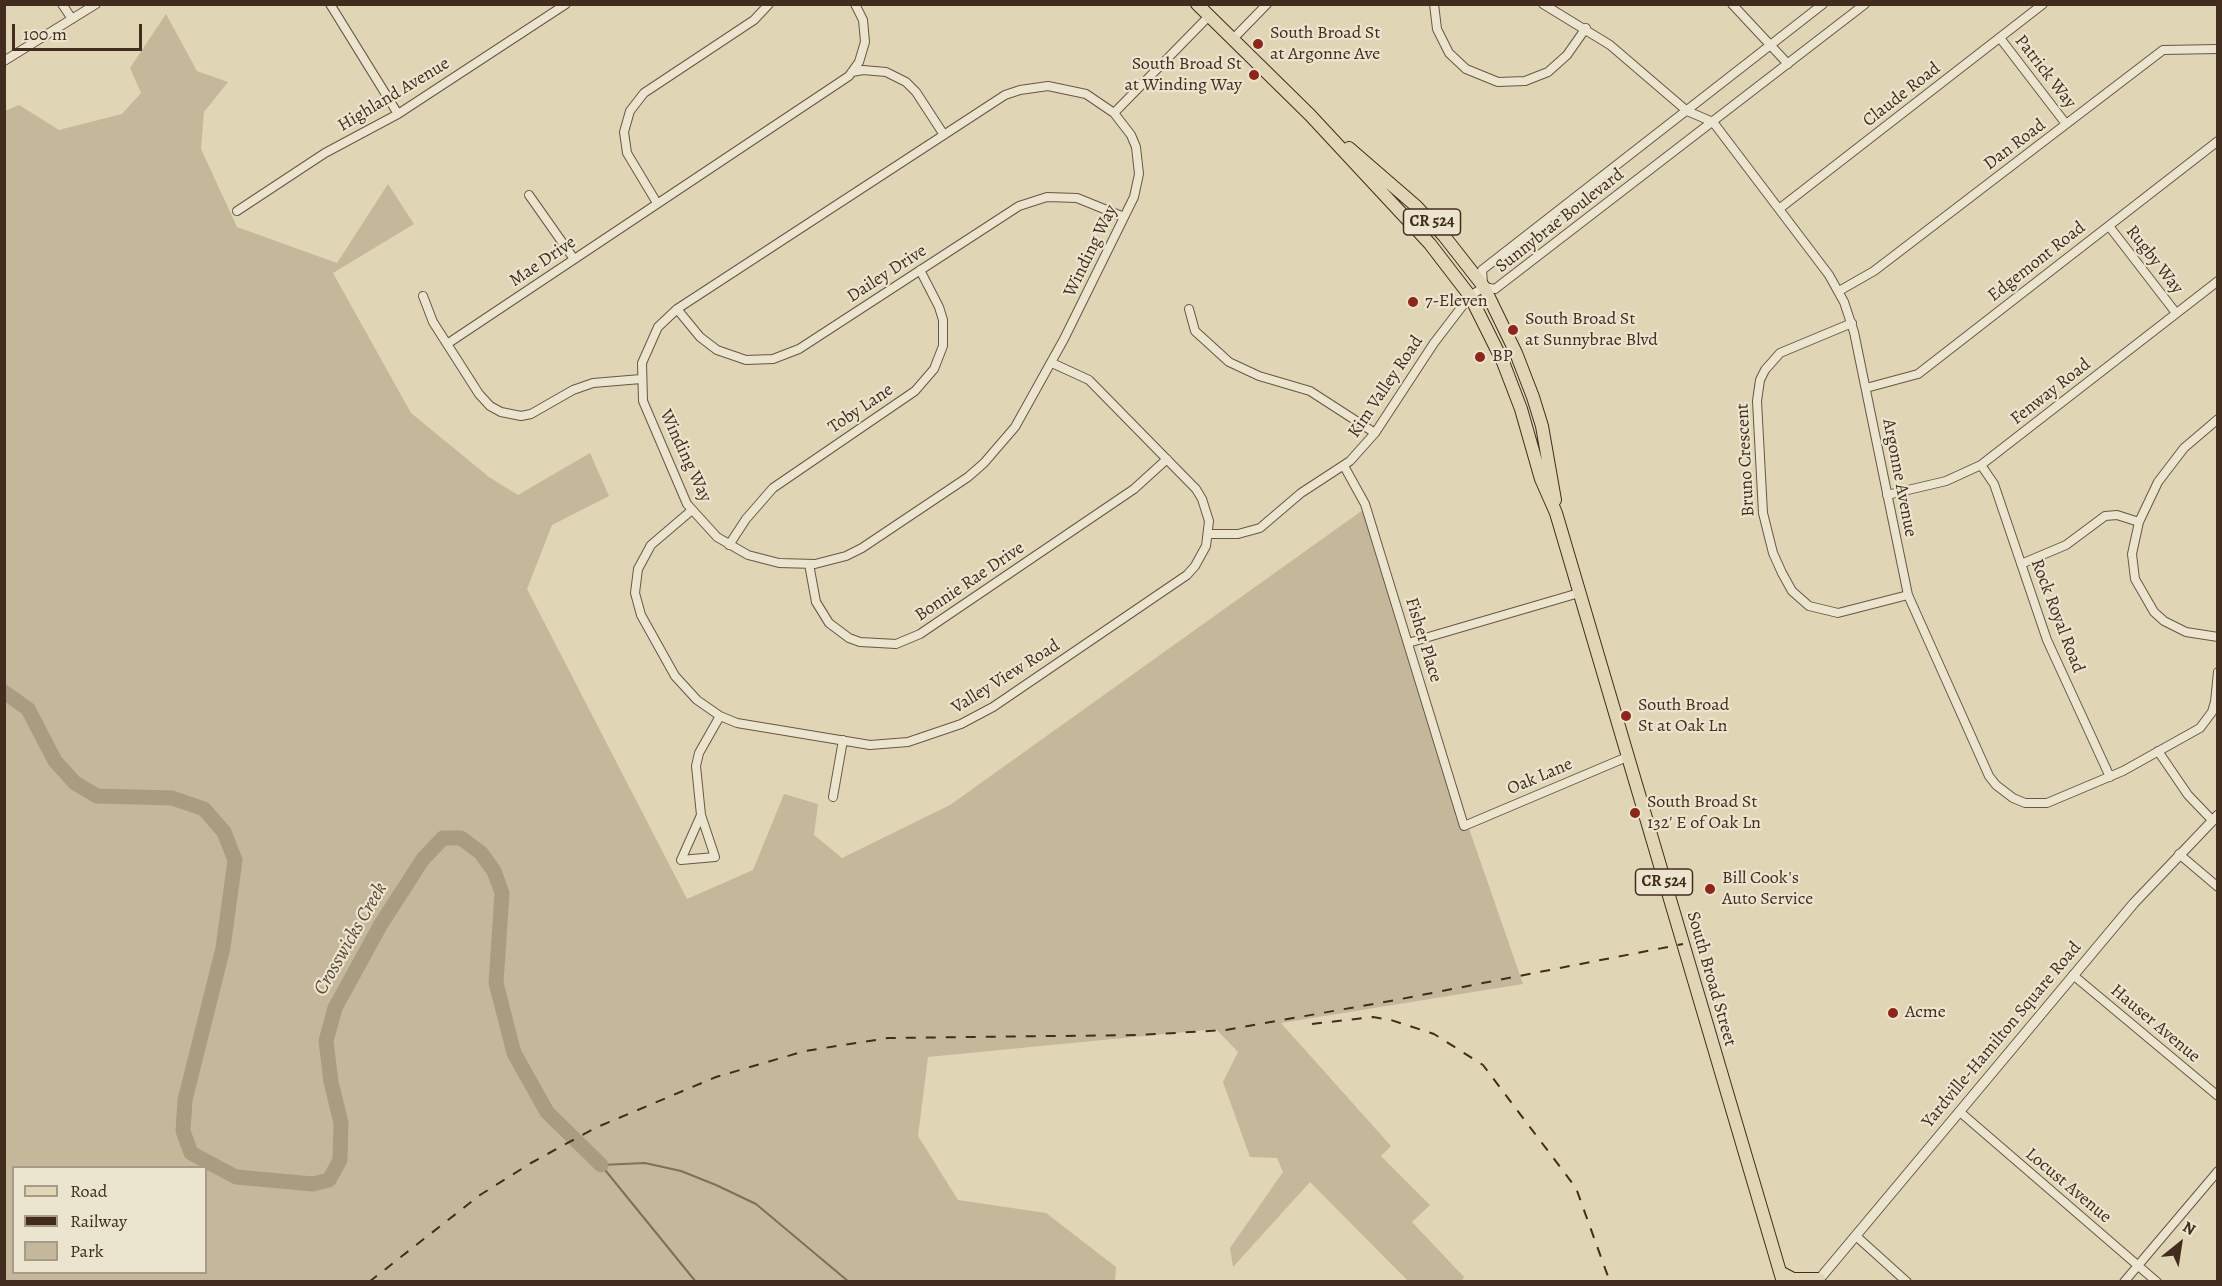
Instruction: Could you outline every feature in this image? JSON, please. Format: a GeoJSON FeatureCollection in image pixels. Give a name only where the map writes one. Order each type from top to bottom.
{"type":"FeatureCollection","features":[{"type":"Feature","properties":{"kind":"main road","name":"South Broad Street"},"geometry":{"type":"LineString","coordinates":[[1197,4],[1310,115],[1430,244],[1470,296],[1503,362],[1521,410],[1541,479],[1556,513]]}},
{"type":"Feature","properties":{"kind":"main road","name":"South Broad Street"},"geometry":{"type":"LineString","coordinates":[[1310,115],[1416,206],[1444,236],[1484,287],[1516,353],[1542,426],[1556,513],[1781,1276]]}},
{"type":"Feature","properties":{"kind":"main road"},"geometry":{"type":"LineString","coordinates":[[1521,410],[1533,397]]}},
{"type":"Feature","properties":{"kind":"main road"},"geometry":{"type":"LineString","coordinates":[[1527,430],[1542,426]]}},
{"type":"Feature","properties":{"kind":"main road"},"geometry":{"type":"LineString","coordinates":[[1781,1276],[1818,1280]]}},
{"type":"Feature","properties":{"kind":"street"},"geometry":{"type":"LineString","coordinates":[[62,4],[72,19]]}},
{"type":"Feature","properties":{"kind":"street"},"geometry":{"type":"LineString","coordinates":[[4,61],[96,4]]}},
{"type":"Feature","properties":{"kind":"street"},"geometry":{"type":"LineString","coordinates":[[330,4],[398,114]]}},
{"type":"Feature","properties":{"kind":"street","name":"Highland Avenue"},"geometry":{"type":"LineString","coordinates":[[237,211],[325,153],[398,114],[566,4]]}},
{"type":"Feature","properties":{"kind":"street"},"geometry":{"type":"LineString","coordinates":[[657,203],[627,153],[624,132],[630,111],[644,93],[754,20],[769,4]]}},
{"type":"Feature","properties":{"kind":"street"},"geometry":{"type":"LineString","coordinates":[[852,72],[859,62],[865,42],[863,20],[855,4]]}},
{"type":"Feature","properties":{"kind":"street"},"geometry":{"type":"LineString","coordinates":[[1232,40],[1267,4]]}},
{"type":"Feature","properties":{"kind":"street"},"geometry":{"type":"LineString","coordinates":[[1434,4],[1437,29],[1449,52],[1466,69],[1498,82],[1525,81],[1548,72],[1567,55],[1586,28]]}},
{"type":"Feature","properties":{"kind":"street","name":"Argonne Avenue"},"geometry":{"type":"LineString","coordinates":[[1543,4],[1586,28],[1619,52],[1687,111],[1713,122],[1821,262],[1839,291],[1852,323],[1908,595],[1989,776],[2003,792],[2025,802],[2047,804],[2110,777],[2191,734],[2206,721],[2215,702],[2217,672]]}},
{"type":"Feature","properties":{"kind":"street"},"geometry":{"type":"LineString","coordinates":[[1732,4],[1788,64]]}},
{"type":"Feature","properties":{"kind":"street","name":"Sunnybrae Boulevard"},"geometry":{"type":"LineString","coordinates":[[1823,4],[1482,270],[1484,287],[1495,289],[1865,4]]}},
{"type":"Feature","properties":{"kind":"street","name":"Claude Road"},"geometry":{"type":"LineString","coordinates":[[1779,209],[2043,4]]}},
{"type":"Feature","properties":{"kind":"street"},"geometry":{"type":"LineString","coordinates":[[1114,113],[1209,16]]}},
{"type":"Feature","properties":{"kind":"street","name":"Patrick Way"},"geometry":{"type":"LineString","coordinates":[[2000,38],[2066,124]]}},
{"type":"Feature","properties":{"kind":"street","name":"Dan Road"},"geometry":{"type":"LineString","coordinates":[[1839,291],[1874,272],[2163,50],[2217,49]]}},
{"type":"Feature","properties":{"kind":"street"},"geometry":{"type":"LineString","coordinates":[[852,72],[863,70],[886,72],[906,82],[916,92],[944,135]]}},
{"type":"Feature","properties":{"kind":"street","name":"Mae Drive"},"geometry":{"type":"LineString","coordinates":[[447,344],[852,72]]}},
{"type":"Feature","properties":{"kind":"street","name":"Winding Way"},"geometry":{"type":"LineString","coordinates":[[1034,87],[1075,90],[1098,100],[1114,113],[1131,135],[1138,162],[1137,186],[1052,363],[1015,427],[968,477],[862,548],[831,560],[809,564],[763,560],[729,545],[703,524],[692,510],[643,401],[642,363],[651,339],[676,309],[1005,95],[1034,87]]}},
{"type":"Feature","properties":{"kind":"street","name":"Edgemont Road"},"geometry":{"type":"LineString","coordinates":[[1866,388],[1918,374],[2217,141]]}},
{"type":"Feature","properties":{"kind":"street"},"geometry":{"type":"LineString","coordinates":[[529,195],[574,259]]}},
{"type":"Feature","properties":{"kind":"street","name":"Dailey Drive"},"geometry":{"type":"LineString","coordinates":[[676,309],[700,337],[717,350],[746,360],[773,359],[799,349],[1019,206],[1034,200],[1062,196],[1077,198],[1124,217]]}},
{"type":"Feature","properties":{"kind":"street","name":"Rugby Way"},"geometry":{"type":"LineString","coordinates":[[2109,226],[2176,313]]}},
{"type":"Feature","properties":{"kind":"street","name":"Toby Lane"},"geometry":{"type":"LineString","coordinates":[[729,545],[746,519],[773,488],[915,391],[934,369],[943,346],[943,320],[920,270]]}},
{"type":"Feature","properties":{"kind":"street","name":"Fenway Road"},"geometry":{"type":"LineString","coordinates":[[1887,495],[1946,481],[1981,465],[2217,281]]}},
{"type":"Feature","properties":{"kind":"street","name":"Kim Valley Road"},"geometry":{"type":"LineString","coordinates":[[1209,534],[1238,534],[1260,528],[1301,492],[1344,466],[1375,434],[1422,359],[1470,296],[1484,287]]}},
{"type":"Feature","properties":{"kind":"street"},"geometry":{"type":"LineString","coordinates":[[423,296],[432,322],[483,399],[490,406],[510,415],[540,411],[573,390],[593,383],[641,379]]}},
{"type":"Feature","properties":{"kind":"street"},"geometry":{"type":"LineString","coordinates":[[1189,309],[1195,332],[1229,362],[1259,376],[1310,391],[1375,434]]}},
{"type":"Feature","properties":{"kind":"street","name":"Bruno Crescent"},"geometry":{"type":"LineString","coordinates":[[1852,323],[1780,353],[1765,370],[1760,380],[1757,401],[1763,513],[1773,553],[1782,573],[1792,591],[1809,606],[1838,613],[1908,595]]}},
{"type":"Feature","properties":{"kind":"street"},"geometry":{"type":"LineString","coordinates":[[1052,363],[1089,380],[1167,459],[1202,499],[1209,521],[1209,534]]}},
{"type":"Feature","properties":{"kind":"street"},"geometry":{"type":"LineString","coordinates":[[2217,419],[2170,464],[2150,497],[2139,522],[2134,542],[2133,566],[2135,579],[2146,603],[2174,627],[2197,635],[2217,637]]}},
{"type":"Feature","properties":{"kind":"street","name":"Bonnie Rae Drive"},"geometry":{"type":"LineString","coordinates":[[809,564],[816,602],[821,613],[838,631],[860,642],[896,644],[920,634],[1134,489],[1167,459]]}},
{"type":"Feature","properties":{"kind":"street","name":"Rock Royal Road"},"geometry":{"type":"LineString","coordinates":[[1981,465],[1994,484],[2047,640],[2110,777]]}},
{"type":"Feature","properties":{"kind":"street","name":"Fisher Place"},"geometry":{"type":"LineString","coordinates":[[1344,466],[1365,504],[1464,826]]}},
{"type":"Feature","properties":{"kind":"street","name":"Valley View Road"},"geometry":{"type":"LineString","coordinates":[[692,510],[651,545],[638,569],[635,593],[641,615],[675,676],[697,700],[720,716],[753,726],[870,745],[908,742],[940,733],[982,714],[1187,574],[1202,556],[1209,534]]}},
{"type":"Feature","properties":{"kind":"street"},"geometry":{"type":"LineString","coordinates":[[2021,564],[2066,545],[2105,516],[2117,515],[2139,522]]}},
{"type":"Feature","properties":{"kind":"street"},"geometry":{"type":"LineString","coordinates":[[1408,643],[1579,593]]}},
{"type":"Feature","properties":{"kind":"street"},"geometry":{"type":"LineString","coordinates":[[701,815],[681,860],[715,857],[701,815],[696,766],[699,753],[720,716]]}},
{"type":"Feature","properties":{"kind":"street"},"geometry":{"type":"LineString","coordinates":[[833,797],[843,740]]}},
{"type":"Feature","properties":{"kind":"street"},"geometry":{"type":"LineString","coordinates":[[2158,751],[2188,795],[2215,817]]}},
{"type":"Feature","properties":{"kind":"street","name":"Oak Lane"},"geometry":{"type":"LineString","coordinates":[[1464,826],[1627,757]]}},
{"type":"Feature","properties":{"kind":"street","name":"Yardville-Hamilton Square Road"},"geometry":{"type":"LineString","coordinates":[[1818,1280],[2073,975],[2179,854],[2215,817]]}},
{"type":"Feature","properties":{"kind":"street"},"geometry":{"type":"LineString","coordinates":[[2179,854],[2217,887]]}},
{"type":"Feature","properties":{"kind":"street","name":"Hauser Avenue"},"geometry":{"type":"LineString","coordinates":[[2073,975],[2217,1096]]}},
{"type":"Feature","properties":{"kind":"street","name":"Locust Avenue"},"geometry":{"type":"LineString","coordinates":[[1960,1112],[2157,1281]]}},
{"type":"Feature","properties":{"kind":"street"},"geometry":{"type":"LineString","coordinates":[[2124,1281],[2217,1171]]}},
{"type":"Feature","properties":{"kind":"street"},"geometry":{"type":"LineString","coordinates":[[1856,1236],[1907,1281]]}},
{"type":"Feature","properties":{"kind":"green space"},"geometry":{"type":"Polygon","coordinates":[[[166,14],[197,71],[228,82],[204,112],[201,149],[237,227],[337,263],[388,184],[414,224],[333,273],[411,413],[489,477],[518,495],[590,453],[609,496],[552,525],[527,589],[687,899],[753,870],[784,794],[818,804],[814,835],[842,858],[950,805],[1367,507],[1449,771],[1523,984],[1281,1023],[1391,1146],[1381,1156],[1430,1205],[1412,1222],[1464,1277],[1462,1281],[1408,1281],[1310,1182],[1233,1267],[1230,1248],[1283,1172],[1277,1158],[1250,1157],[1223,1082],[1238,1052],[1216,1029],[928,1057],[918,1136],[958,1200],[1046,1213],[1116,1267],[1115,1281],[5,1281],[5,111],[19,105],[59,130],[122,114],[141,93],[130,68],[166,14]]]}},
{"type":"Feature","properties":{"kind":"waterway","name":"Crosswicks Creek"},"geometry":{"type":"LineString","coordinates":[[4,692],[28,709],[55,761],[75,783],[97,796],[172,798],[204,809],[224,832],[235,860],[223,948],[185,1100],[183,1131],[191,1153],[236,1177],[313,1184],[329,1180],[340,1160],[341,1123],[331,1082],[326,1041],[335,1008],[381,924],[423,859],[443,838],[461,838],[481,853],[494,871],[502,893],[496,983],[514,1053],[547,1112],[601,1165]]}},
{"type":"Feature","properties":{"kind":"waterway"},"geometry":{"type":"LineString","coordinates":[[601,1165],[645,1163],[681,1171],[716,1185],[756,1204],[849,1282]]}},
{"type":"Feature","properties":{"kind":"waterway","name":"Crosswicks Creek"},"geometry":{"type":"LineString","coordinates":[[601,1165],[696,1282]]}},
{"type":"Feature","properties":{"kind":"railway"},"geometry":{"type":"LineString","coordinates":[[369,1282],[480,1195],[531,1163],[595,1128],[716,1077],[805,1051],[888,1038],[1139,1035],[1226,1030],[1401,999],[1683,944]]}},
{"type":"Feature","properties":{"kind":"railway"},"geometry":{"type":"LineString","coordinates":[[1312,1024],[1373,1017],[1391,1020],[1434,1034],[1483,1065],[1576,1188],[1610,1282]]}},
{"type":"Feature","properties":{"kind":"place","name":"South Broad St at Argonne Ave"},"geometry":{"type":"Point","coordinates":[1258,44]}},
{"type":"Feature","properties":{"kind":"place","name":"South Broad St at Winding Way"},"geometry":{"type":"Point","coordinates":[1254,75]}},
{"type":"Feature","properties":{"kind":"place","name":"7-Eleven"},"geometry":{"type":"Point","coordinates":[1413,302]}},
{"type":"Feature","properties":{"kind":"place","name":"South Broad St at Sunnybrae Blvd"},"geometry":{"type":"Point","coordinates":[1513,330]}},
{"type":"Feature","properties":{"kind":"place","name":"BP"},"geometry":{"type":"Point","coordinates":[1480,357]}},
{"type":"Feature","properties":{"kind":"place","name":"South Broad St at Oak Ln"},"geometry":{"type":"Point","coordinates":[1626,716]}},
{"type":"Feature","properties":{"kind":"place","name":"South Broad St 132' E of Oak Ln"},"geometry":{"type":"Point","coordinates":[1635,813]}},
{"type":"Feature","properties":{"kind":"place","name":"Bill Cook's Auto Service"},"geometry":{"type":"Point","coordinates":[1710,889]}},
{"type":"Feature","properties":{"kind":"place","name":"Acme"},"geometry":{"type":"Point","coordinates":[1893,1013]}}]}
